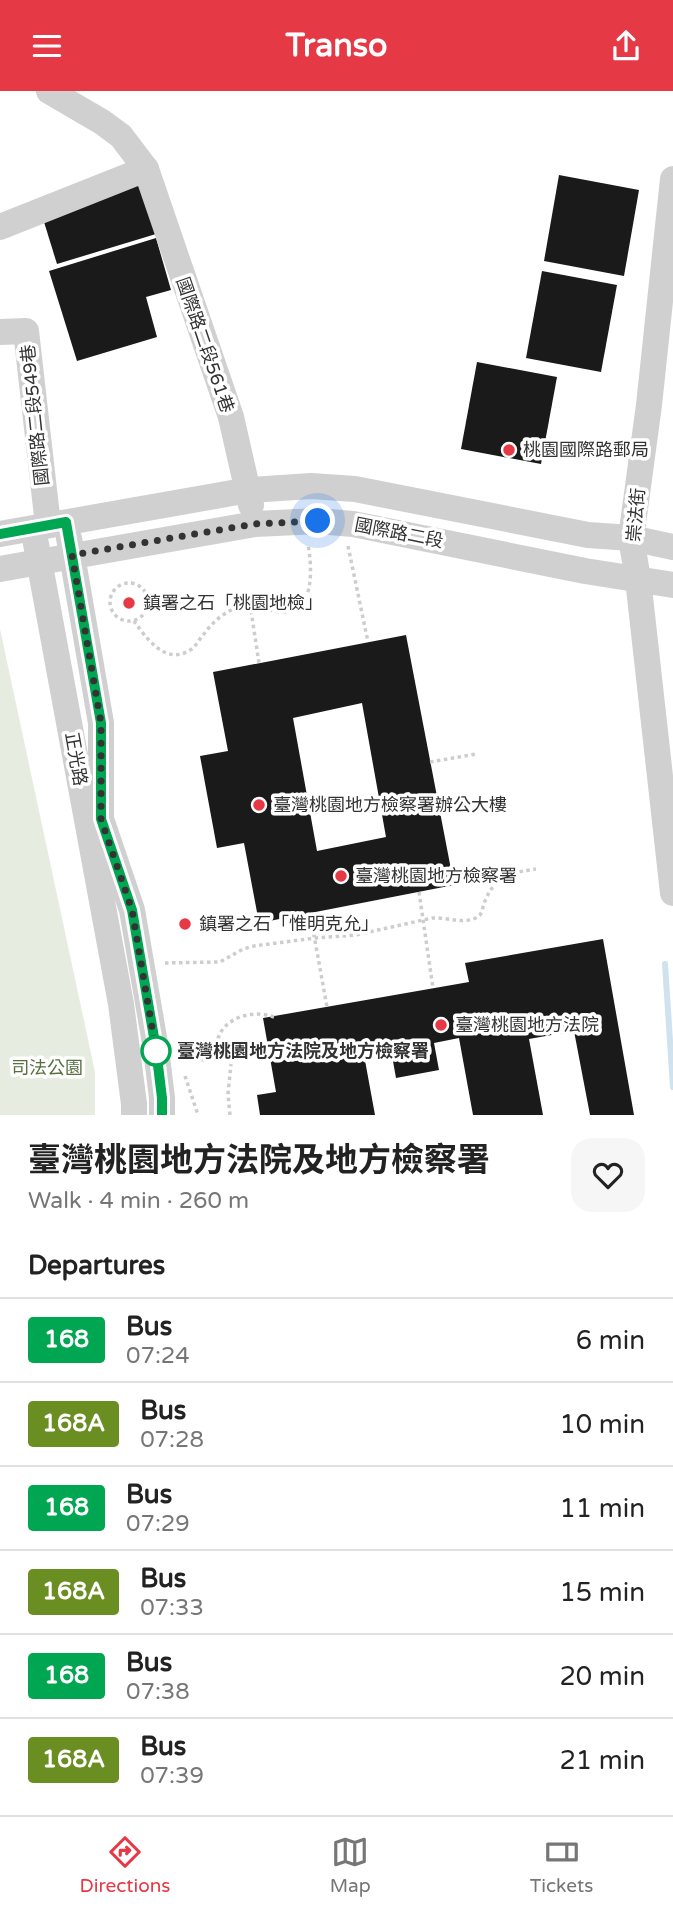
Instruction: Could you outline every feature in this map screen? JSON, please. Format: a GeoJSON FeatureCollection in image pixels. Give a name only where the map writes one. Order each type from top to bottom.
{"type":"FeatureCollection","features":[{"type":"Feature","properties":{"kind":"street","name":"國際路二段561巷"},"geometry":{"type":"LineString","coordinates":[[49,91],[121,135],[146,169],[230,417],[249,489],[254,524]]}},
{"type":"Feature","properties":{"kind":"street"},"geometry":{"type":"LineString","coordinates":[[0,227],[146,169]]}},
{"type":"Feature","properties":{"kind":"street","name":"崇法街"},"geometry":{"type":"LineString","coordinates":[[673,179],[649,405],[631,538],[638,579],[673,893]]}},
{"type":"Feature","properties":{"kind":"street","name":"國際路二段549巷"},"geometry":{"type":"LineString","coordinates":[[0,332],[26,331],[49,525]]}},
{"type":"Feature","properties":{"kind":"street","name":"國際路二段"},"geometry":{"type":"LineString","coordinates":[[0,534],[249,489],[311,486],[355,489],[589,535],[631,538],[673,547]]}},
{"type":"Feature","properties":{"kind":"street","name":"國際路二段"},"geometry":{"type":"LineString","coordinates":[[0,569],[254,524],[318,521],[353,524],[585,571],[673,585]]}},
{"type":"Feature","properties":{"kind":"street","name":"正光路"},"geometry":{"type":"LineString","coordinates":[[49,525],[72,555],[101,723],[101,819],[132,910],[157,1056],[162,1115]]}},
{"type":"Feature","properties":{"kind":"street","name":"正光路"},"geometry":{"type":"LineString","coordinates":[[49,525],[39,562],[118,990],[134,1115]]}},
{"type":"Feature","properties":{"kind":"street"},"geometry":{"type":"LineString","coordinates":[[118,990],[145,985]]}},
{"type":"Feature","properties":{"kind":"path"},"geometry":{"type":"LineString","coordinates":[[134,621],[154,646],[166,653],[182,654],[195,646],[208,629],[225,614],[243,605],[250,604],[286,612],[298,608],[306,598],[310,586],[312,571],[309,544]]}},
{"type":"Feature","properties":{"kind":"path"},"geometry":{"type":"LineString","coordinates":[[347,544],[368,642]]}},
{"type":"Feature","properties":{"kind":"path"},"geometry":{"type":"LineString","coordinates":[[136,584],[145,591],[148,598],[146,611],[134,621],[118,619],[110,608],[111,596],[118,586],[136,584]]}},
{"type":"Feature","properties":{"kind":"path"},"geometry":{"type":"LineString","coordinates":[[250,604],[259,663]]}},
{"type":"Feature","properties":{"kind":"path"},"geometry":{"type":"LineString","coordinates":[[430,761],[476,754]]}},
{"type":"Feature","properties":{"kind":"path"},"geometry":{"type":"LineString","coordinates":[[165,963],[220,962],[243,949],[356,935],[423,919],[476,919],[495,884],[513,872],[536,869]]}},
{"type":"Feature","properties":{"kind":"path"},"geometry":{"type":"LineString","coordinates":[[419,892],[433,988]]}},
{"type":"Feature","properties":{"kind":"path"},"geometry":{"type":"LineString","coordinates":[[310,913],[327,1007]]}},
{"type":"Feature","properties":{"kind":"path"},"geometry":{"type":"LineString","coordinates":[[202,1061],[212,1051],[227,1025],[253,1014],[274,1017]]}},
{"type":"Feature","properties":{"kind":"path"},"geometry":{"type":"LineString","coordinates":[[230,1115],[228,1094],[231,1064]]}},
{"type":"Feature","properties":{"kind":"path"},"geometry":{"type":"LineString","coordinates":[[185,1076],[198,1115]]}},
{"type":"Feature","properties":{"kind":"green space","name":"司法公園"},"geometry":{"type":"Polygon","coordinates":[[[0,629],[95,1072],[95,1115],[0,1115],[0,629]]]}},
{"type":"Feature","properties":{"kind":"building"},"geometry":{"type":"Polygon","coordinates":[[[559,175],[639,190],[624,276],[544,261],[559,175]]]}},
{"type":"Feature","properties":{"kind":"building"},"geometry":{"type":"Polygon","coordinates":[[[140,178],[156,234],[57,264],[40,209],[140,178]]]}},
{"type":"Feature","properties":{"kind":"building"},"geometry":{"type":"Polygon","coordinates":[[[156,238],[171,290],[146,297],[157,337],[77,361],[49,271],[156,238]]]}},
{"type":"Feature","properties":{"kind":"building"},"geometry":{"type":"Polygon","coordinates":[[[542,271],[617,285],[601,372],[526,358],[542,271]]]}},
{"type":"Feature","properties":{"kind":"building"},"geometry":{"type":"Polygon","coordinates":[[[477,362],[557,377],[541,464],[461,449],[477,362]]]}},
{"type":"Feature","properties":{"kind":"building","name":"臺灣桃園地方檢察署辦公大樓"},"geometry":{"type":"Polygon","coordinates":[[[406,635],[454,885],[259,923],[244,843],[217,848],[200,756],[228,751],[213,672],[406,635]],[[362,703],[293,718],[317,851],[386,837],[362,703]]]}},
{"type":"Feature","properties":{"kind":"building","name":"臺灣桃園地方法院"},"geometry":{"type":"Polygon","coordinates":[[[603,939],[634,1115],[590,1115],[574,1031],[529,1039],[543,1115],[473,1115],[459,1038],[434,1043],[439,1070],[396,1078],[391,1050],[364,1055],[375,1115],[260,1115],[257,1095],[276,1092],[263,1018],[469,982],[465,963],[603,939]]]}},
{"type":"Feature","properties":{"kind":"waterway"},"geometry":{"type":"LineString","coordinates":[[665,964],[673,1087]]}},
{"type":"Feature","properties":{"kind":"bus line","name":"168"},"geometry":{"type":"LineString","coordinates":[[0,534],[66,522],[101,723],[101,819],[132,910],[156,1049],[162,1115]]}},
{"type":"Feature","properties":{"kind":"place","name":"桃園國際路郵局"},"geometry":{"type":"Point","coordinates":[509,450]}},
{"type":"Feature","properties":{"kind":"place","name":"鎮署之石「桃園地檢」"},"geometry":{"type":"Point","coordinates":[129,603]}},
{"type":"Feature","properties":{"kind":"place","name":"臺灣桃園地方檢察署辦公大樓"},"geometry":{"type":"Point","coordinates":[259,805]}},
{"type":"Feature","properties":{"kind":"place","name":"臺灣桃園地方檢察署"},"geometry":{"type":"Point","coordinates":[341,876]}},
{"type":"Feature","properties":{"kind":"place","name":"鎮署之石「惟明克允」"},"geometry":{"type":"Point","coordinates":[185,924]}},
{"type":"Feature","properties":{"kind":"place","name":"臺灣桃園地方法院"},"geometry":{"type":"Point","coordinates":[441,1025]}},
{"type":"Feature","properties":{"kind":"place","name":"臺灣桃園地方法院及地方檢察署"},"geometry":{"type":"Point","coordinates":[156,1051]}},
{"type":"Feature","properties":{"kind":"route"},"geometry":{"type":"LineString","coordinates":[[156,1051],[132,910],[101,819],[101,723],[72,555],[254,524],[318,521]]}}]}
